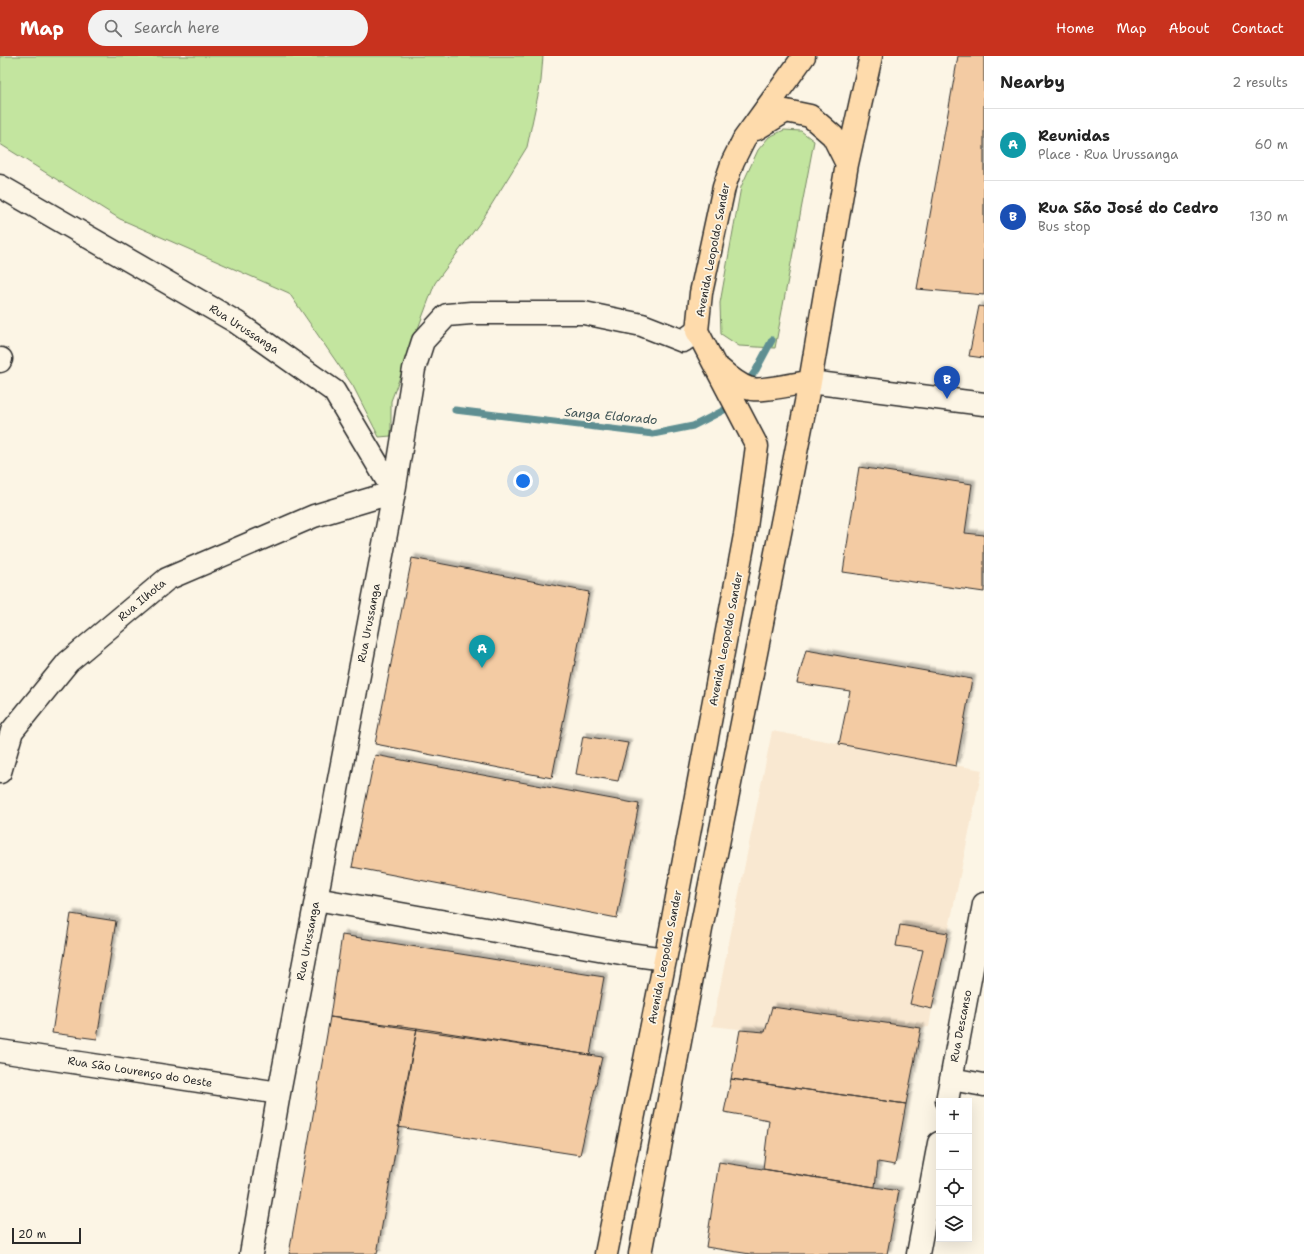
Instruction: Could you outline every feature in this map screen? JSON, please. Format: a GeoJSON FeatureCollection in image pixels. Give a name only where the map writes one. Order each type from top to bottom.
{"type":"FeatureCollection","features":[{"type":"Feature","properties":{"kind":"highway","name":"Avenida Leopoldo Sander"},"geometry":{"type":"LineString","coordinates":[[606,1254],[665,959],[745,535],[757,446],[717,366],[697,331],[702,293],[724,187],[733,161],[744,139],[804,56]]}},
{"type":"Feature","properties":{"kind":"highway"},"geometry":{"type":"LineString","coordinates":[[640,1254],[703,916],[810,382],[847,164],[871,56]]}},
{"type":"Feature","properties":{"kind":"highway"},"geometry":{"type":"LineString","coordinates":[[744,139],[762,124],[786,111],[810,116],[833,136],[847,164]]}},
{"type":"Feature","properties":{"kind":"highway"},"geometry":{"type":"LineString","coordinates":[[717,366],[733,380],[749,389],[770,388],[810,382]]}},
{"type":"Feature","properties":{"kind":"street","name":"Rua Urussanga"},"geometry":{"type":"LineString","coordinates":[[0,186],[236,322],[334,390],[394,492],[279,1093],[251,1254]]}},
{"type":"Feature","properties":{"kind":"street"},"geometry":{"type":"LineString","coordinates":[[394,492],[414,369],[422,341],[446,315],[471,313],[584,313],[642,325],[683,341],[697,331]]}},
{"type":"Feature","properties":{"kind":"street"},"geometry":{"type":"LineString","coordinates":[[810,382],[984,404]]}},
{"type":"Feature","properties":{"kind":"street","name":"Rua Ilhota"},"geometry":{"type":"LineString","coordinates":[[0,772],[12,731],[68,662],[167,579],[314,516],[394,492]]}},
{"type":"Feature","properties":{"kind":"street"},"geometry":{"type":"LineString","coordinates":[[316,899],[621,953],[665,959]]}},
{"type":"Feature","properties":{"kind":"street","name":"Rua Descanso"},"geometry":{"type":"LineString","coordinates":[[948,1098],[984,904]]}},
{"type":"Feature","properties":{"kind":"street","name":"Rua São Lourenço do Oeste"},"geometry":{"type":"LineString","coordinates":[[0,1051],[279,1093]]}},
{"type":"Feature","properties":{"kind":"street"},"geometry":{"type":"LineString","coordinates":[[951,1079],[984,1085]]}},
{"type":"Feature","properties":{"kind":"street"},"geometry":{"type":"LineString","coordinates":[[918,1254],[936,1159]]}},
{"type":"Feature","properties":{"kind":"shaded area"},"geometry":{"type":"Polygon","coordinates":[[[772,731],[982,770],[948,933],[900,925],[896,946],[923,950],[911,1004],[932,1009],[929,1027],[921,1028],[772,1007],[765,1032],[712,1026],[772,731]]]}},
{"type":"Feature","properties":{"kind":"green space"},"geometry":{"type":"Polygon","coordinates":[[[0,56],[543,56],[541,81],[527,147],[482,220],[435,283],[391,401],[391,436],[379,437],[353,386],[289,293],[120,219],[0,144],[0,56]]]}},
{"type":"Feature","properties":{"kind":"green space"},"geometry":{"type":"Polygon","coordinates":[[[784,130],[801,131],[814,141],[775,348],[739,346],[721,334],[720,303],[741,187],[758,150],[769,137],[784,130]]]}},
{"type":"Feature","properties":{"kind":"building"},"geometry":{"type":"Polygon","coordinates":[[[958,56],[984,56],[984,295],[917,289],[958,56]]]}},
{"type":"Feature","properties":{"kind":"building"},"geometry":{"type":"Polygon","coordinates":[[[979,306],[984,307],[984,358],[969,356],[979,306]]]}},
{"type":"Feature","properties":{"kind":"building"},"geometry":{"type":"Polygon","coordinates":[[[859,467],[972,484],[965,533],[984,535],[984,592],[843,572],[859,467]]]}},
{"type":"Feature","properties":{"kind":"building"},"geometry":{"type":"Polygon","coordinates":[[[412,558],[589,592],[552,778],[375,744],[412,558]]]}},
{"type":"Feature","properties":{"kind":"building"},"geometry":{"type":"Polygon","coordinates":[[[806,650],[972,679],[956,766],[839,744],[850,691],[797,683],[806,650]]]}},
{"type":"Feature","properties":{"kind":"building"},"geometry":{"type":"Polygon","coordinates":[[[583,736],[628,743],[618,781],[576,774],[583,736]]]}},
{"type":"Feature","properties":{"kind":"building"},"geometry":{"type":"Polygon","coordinates":[[[375,755],[639,804],[617,918],[352,867],[375,755]]]}},
{"type":"Feature","properties":{"kind":"building"},"geometry":{"type":"Polygon","coordinates":[[[71,914],[116,921],[97,1039],[52,1033],[71,914]]]}},
{"type":"Feature","properties":{"kind":"building"},"geometry":{"type":"Polygon","coordinates":[[[900,925],[948,933],[932,1009],[910,1004],[923,950],[896,946],[900,925]]]}},
{"type":"Feature","properties":{"kind":"building"},"geometry":{"type":"Polygon","coordinates":[[[342,935],[604,977],[590,1055],[330,1017],[342,935]]]}},
{"type":"Feature","properties":{"kind":"building"},"geometry":{"type":"Polygon","coordinates":[[[772,1007],[921,1028],[906,1104],[731,1079],[740,1030],[765,1032],[772,1007]]]}},
{"type":"Feature","properties":{"kind":"building"},"geometry":{"type":"Polygon","coordinates":[[[330,1017],[417,1028],[377,1254],[289,1254],[330,1017]]]}},
{"type":"Feature","properties":{"kind":"building"},"geometry":{"type":"Polygon","coordinates":[[[417,1028],[602,1057],[580,1155],[398,1127],[417,1028]]]}},
{"type":"Feature","properties":{"kind":"building"},"geometry":{"type":"Polygon","coordinates":[[[731,1079],[906,1104],[895,1165],[878,1162],[875,1187],[763,1169],[769,1120],[724,1112],[731,1079]]]}},
{"type":"Feature","properties":{"kind":"building"},"geometry":{"type":"Polygon","coordinates":[[[719,1162],[899,1191],[887,1254],[750,1254],[706,1247],[719,1162]]]}},
{"type":"Feature","properties":{"kind":"waterway","name":"Sanga Eldorado"},"geometry":{"type":"LineString","coordinates":[[746,384],[756,370],[772,340]]}},
{"type":"Feature","properties":{"kind":"waterway","name":"Sanga Eldorado"},"geometry":{"type":"LineString","coordinates":[[455,410],[653,434],[693,426],[730,407],[732,404]]}},
{"type":"Feature","properties":{"kind":"place","name":"Rua São José do Cedro"},"geometry":{"type":"Point","coordinates":[947,399]}},
{"type":"Feature","properties":{"kind":"place","name":"Reunidas"},"geometry":{"type":"Point","coordinates":[482,668]}}]}
